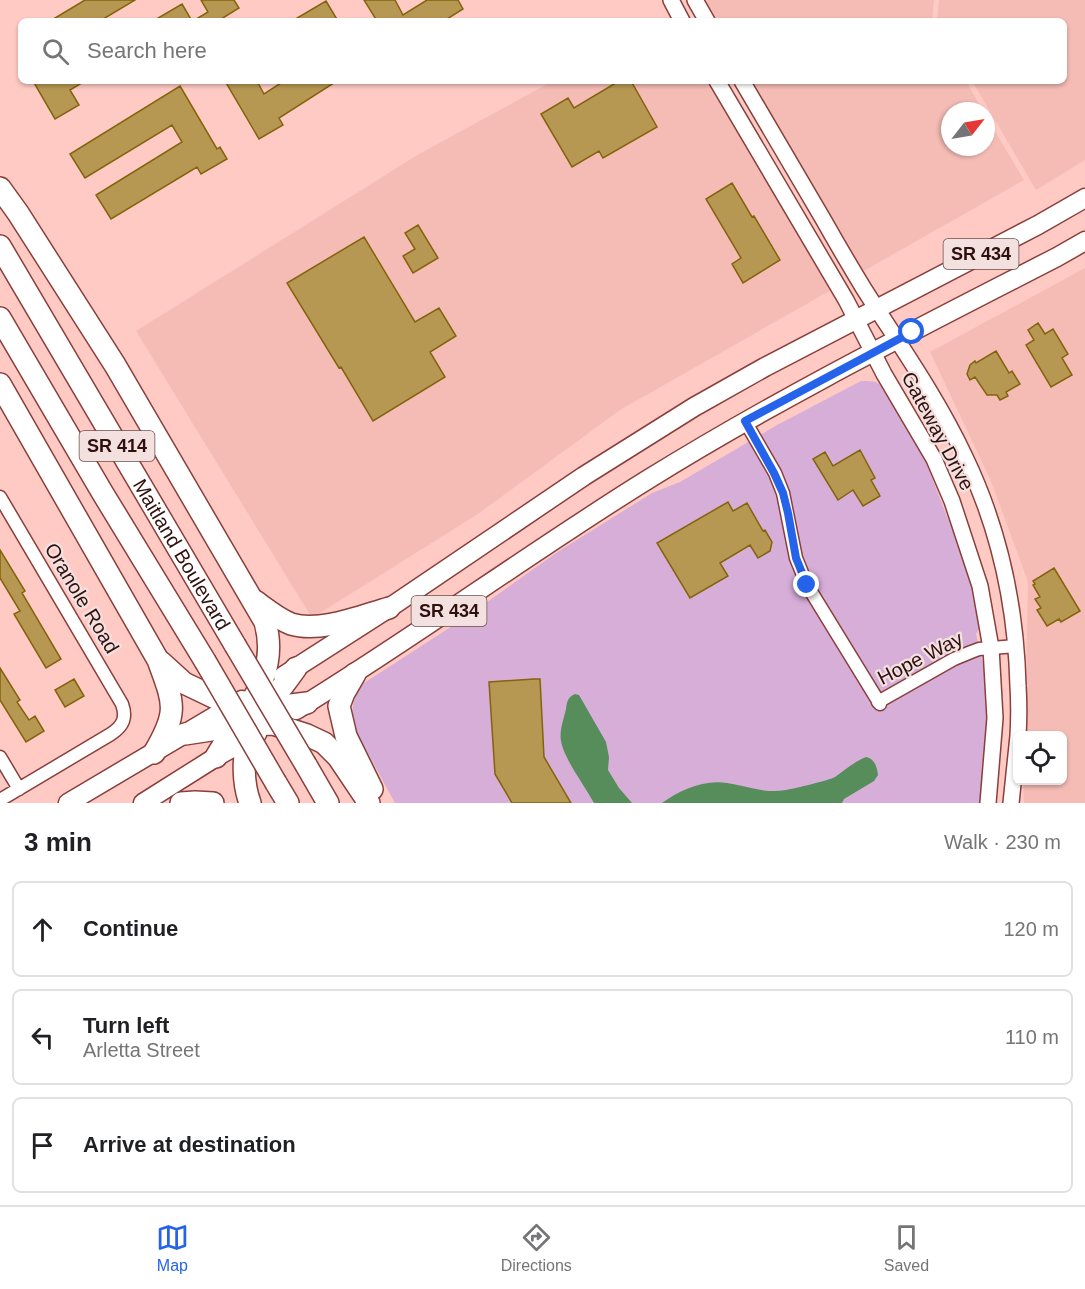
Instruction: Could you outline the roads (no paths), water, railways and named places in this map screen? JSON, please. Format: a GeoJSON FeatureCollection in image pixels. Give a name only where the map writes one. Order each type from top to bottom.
{"type":"FeatureCollection","features":[{"type":"Feature","properties":{"kind":"highway"},"geometry":{"type":"LineString","coordinates":[[0,188],[115,365],[265,622],[269,637],[267,665],[253,716],[245,777],[246,793],[250,803]]}},
{"type":"Feature","properties":{"kind":"highway","name":"Maitland Boulevard"},"geometry":{"type":"LineString","coordinates":[[0,246],[328,803]]}},
{"type":"Feature","properties":{"kind":"highway","name":"Maitland Boulevard"},"geometry":{"type":"LineString","coordinates":[[0,318],[288,803]]}},
{"type":"Feature","properties":{"kind":"highway"},"geometry":{"type":"LineString","coordinates":[[0,384],[158,660],[170,692],[172,710],[166,733],[150,755]]}},
{"type":"Feature","properties":{"kind":"highway"},"geometry":{"type":"LineString","coordinates":[[249,596],[272,614],[302,626],[322,626],[389,608]]}},
{"type":"Feature","properties":{"kind":"highway"},"geometry":{"type":"LineString","coordinates":[[158,660],[184,683],[253,716],[307,735],[324,744],[338,757],[369,803]]}},
{"type":"Feature","properties":{"kind":"highway"},"geometry":{"type":"LineString","coordinates":[[216,758],[223,744],[253,716],[297,668]]}},
{"type":"Feature","properties":{"kind":"highway"},"geometry":{"type":"LineString","coordinates":[[355,674],[339,706],[346,736],[379,803]]}},
{"type":"Feature","properties":{"kind":"highway"},"geometry":{"type":"LineString","coordinates":[[185,734],[307,703]]}},
{"type":"Feature","properties":{"kind":"highway"},"geometry":{"type":"LineString","coordinates":[[173,796],[213,803]]}},
{"type":"Feature","properties":{"kind":"main road","name":"SR 434"},"geometry":{"type":"LineString","coordinates":[[297,668],[584,476],[694,407],[765,367],[1038,225],[1085,198]]}},
{"type":"Feature","properties":{"kind":"main road","name":"SR 434"},"geometry":{"type":"LineString","coordinates":[[307,703],[355,674],[600,510],[745,421],[1085,241]]}},
{"type":"Feature","properties":{"kind":"main road"},"geometry":{"type":"LineString","coordinates":[[68,803],[185,734]]}},
{"type":"Feature","properties":{"kind":"main road"},"geometry":{"type":"LineString","coordinates":[[143,803],[173,796],[216,758]]}},
{"type":"Feature","properties":{"kind":"street"},"geometry":{"type":"LineString","coordinates":[[671,0],[680,18]]}},
{"type":"Feature","properties":{"kind":"street"},"geometry":{"type":"LineString","coordinates":[[695,0],[705,18]]}},
{"type":"Feature","properties":{"kind":"street","name":"Gateway Drive"},"geometry":{"type":"LineString","coordinates":[[719,84],[840,290],[934,459],[952,501],[980,586],[991,648],[995,718],[988,803]]}},
{"type":"Feature","properties":{"kind":"street","name":"Gateway Drive"},"geometry":{"type":"LineString","coordinates":[[744,84],[864,289],[912,361],[948,424],[976,480],[998,544],[1008,588],[1016,646],[1018,731]]}},
{"type":"Feature","properties":{"kind":"street"},"geometry":{"type":"LineString","coordinates":[[742,122],[760,112]]}},
{"type":"Feature","properties":{"kind":"street","name":"Hope Way"},"geometry":{"type":"LineString","coordinates":[[745,421],[783,493],[796,558],[807,585],[879,703],[954,659],[979,649],[1016,646]]}},
{"type":"Feature","properties":{"kind":"street","name":"Oranole Road"},"geometry":{"type":"LineString","coordinates":[[0,497],[124,710],[124,721],[111,734],[19,789]]}},
{"type":"Feature","properties":{"kind":"street"},"geometry":{"type":"LineString","coordinates":[[0,757],[19,789],[0,800]]}},
{"type":"Feature","properties":{"kind":"street","name":"Gateway Drive"},"geometry":{"type":"LineString","coordinates":[[1011,803],[1013,784]]}}]}
